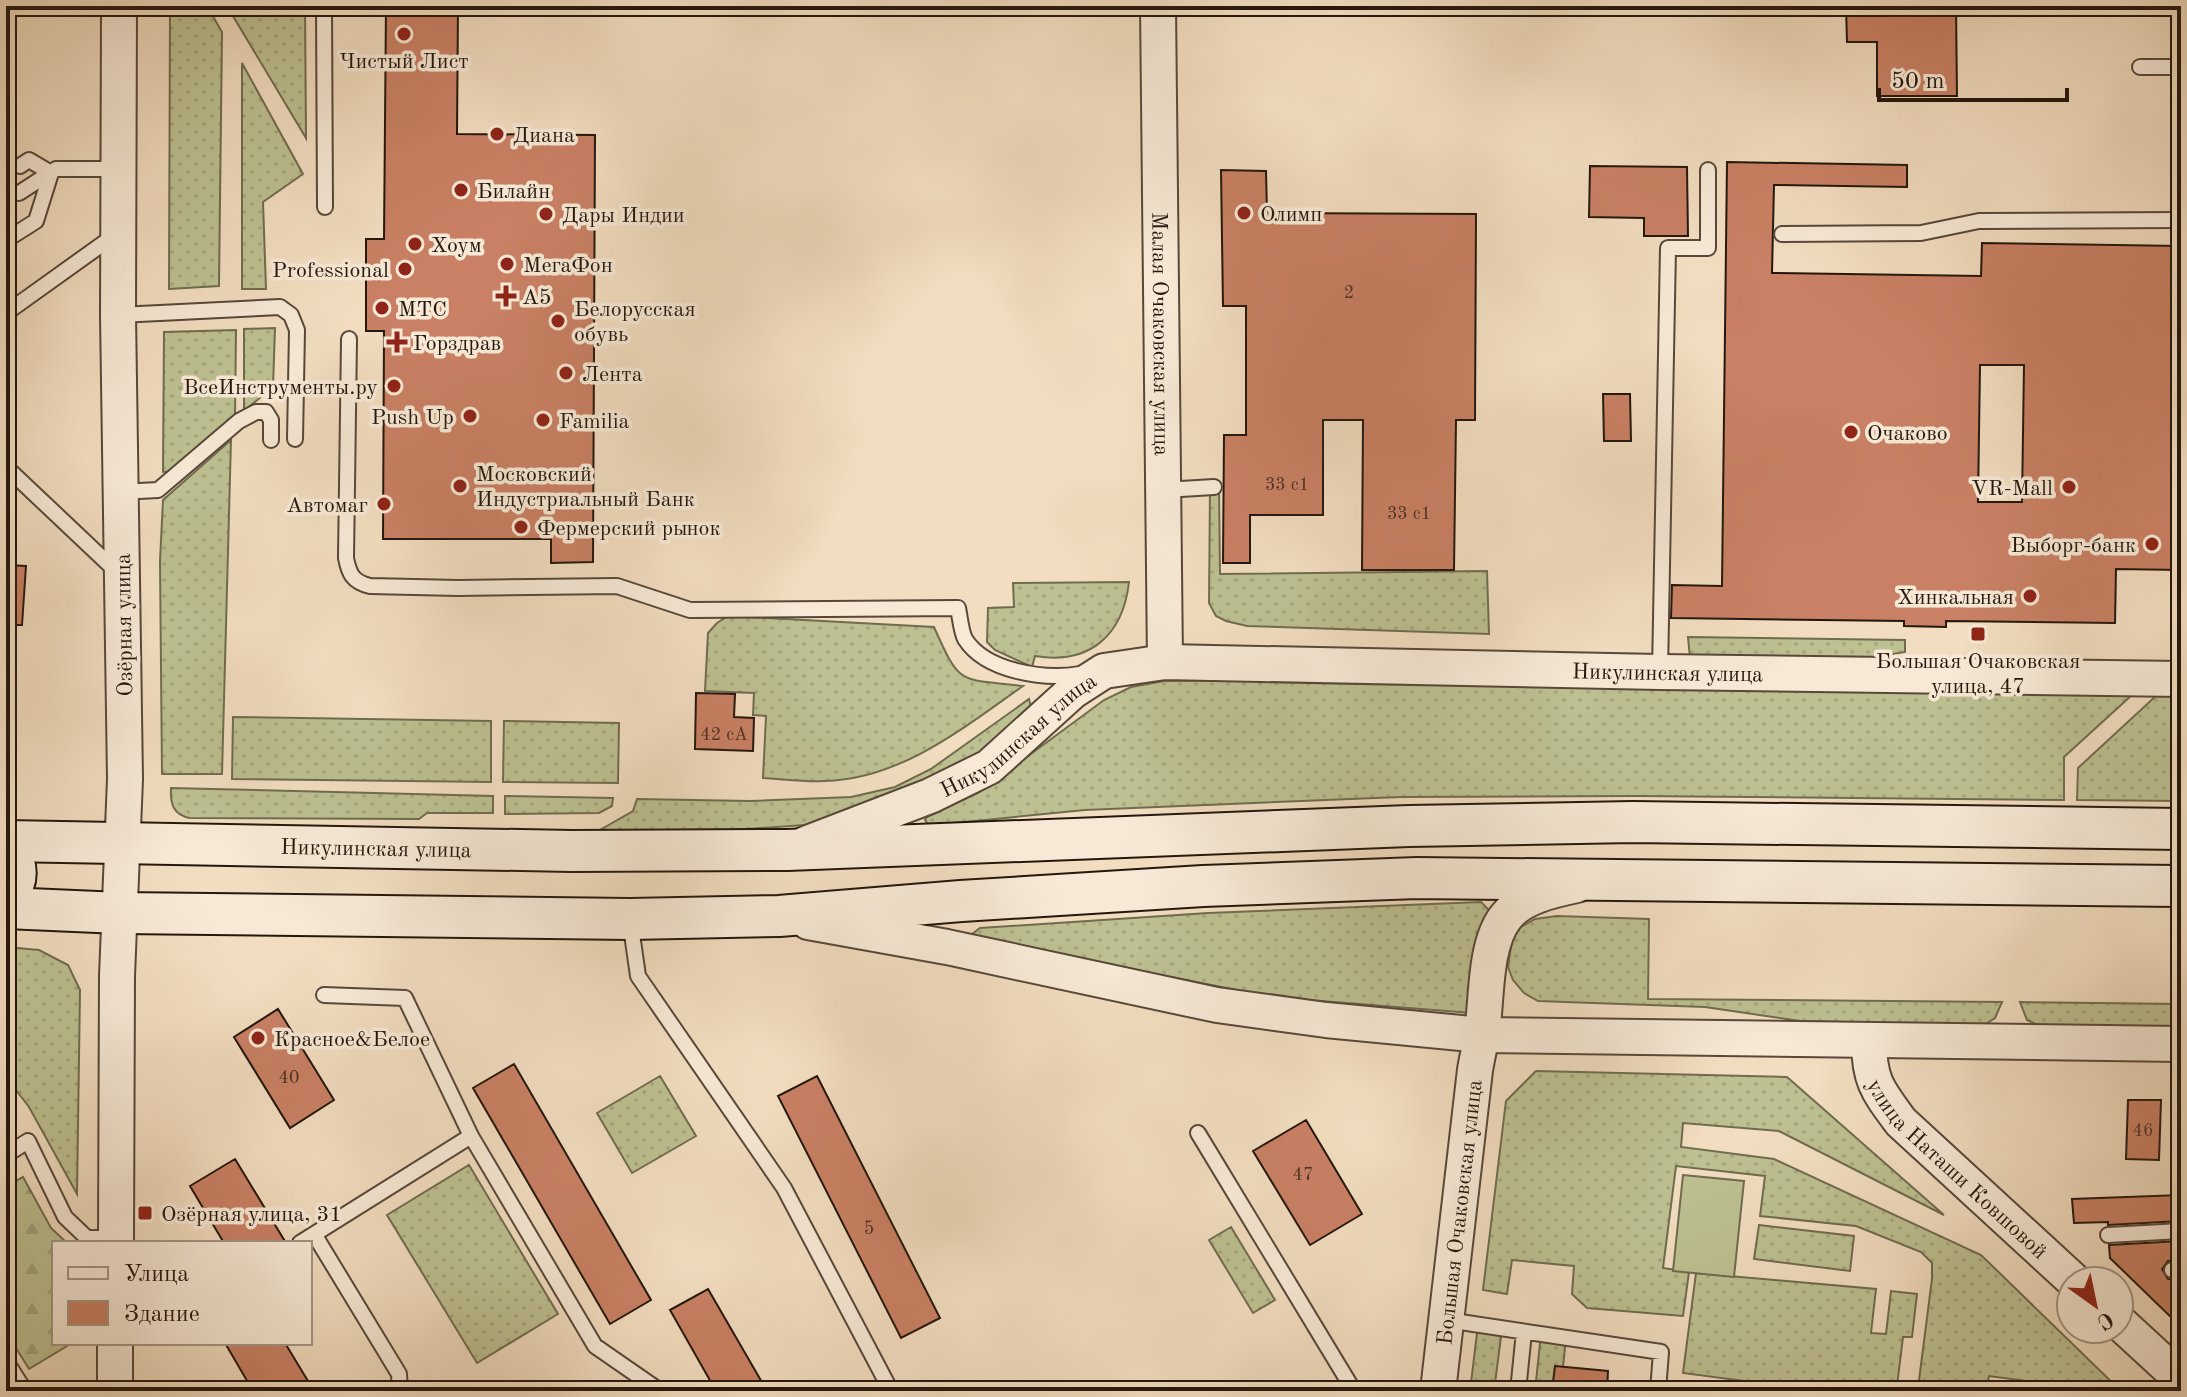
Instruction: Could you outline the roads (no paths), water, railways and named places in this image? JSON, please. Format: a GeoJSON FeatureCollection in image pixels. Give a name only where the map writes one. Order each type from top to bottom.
{"type":"FeatureCollection","features":[{"type":"Feature","properties":{"kind":"main road"},"geometry":{"type":"LineString","coordinates":[[787,850],[1409,826],[1633,822],[2181,829]]}},
{"type":"Feature","properties":{"kind":"main road","name":"Никулинская улица"},"geometry":{"type":"LineString","coordinates":[[6,841],[572,851],[787,850]]}},
{"type":"Feature","properties":{"kind":"main road"},"geometry":{"type":"LineString","coordinates":[[6,849],[16,867],[16,877],[6,897]]}},
{"type":"Feature","properties":{"kind":"main road"},"geometry":{"type":"LineString","coordinates":[[6,908],[120,913],[630,919],[779,916],[1203,886],[1417,878],[2181,886]]}},
{"type":"Feature","properties":{"kind":"street","name":"Озёрная улица"},"geometry":{"type":"LineString","coordinates":[[116,1240],[117,976],[125,779],[118,315],[119,6]]}},
{"type":"Feature","properties":{"kind":"street","name":"Малая Очаковская улица"},"geometry":{"type":"LineString","coordinates":[[1158,6],[1165,662]]}},
{"type":"Feature","properties":{"kind":"street","name":"Никулинская улица"},"geometry":{"type":"LineString","coordinates":[[787,850],[930,796],[989,767],[1073,691],[1104,671],[1165,662],[2181,679]]}},
{"type":"Feature","properties":{"kind":"street","name":"Большая Очаковская улица"},"geometry":{"type":"LineString","coordinates":[[1438,1391],[1475,1070],[1490,961],[1497,934],[1505,918],[1518,906],[1549,891],[1616,879]]}},
{"type":"Feature","properties":{"kind":"street"},"geometry":{"type":"LineString","coordinates":[[779,916],[947,947],[1217,1005],[1326,1020],[1482,1035],[2181,1044]]}},
{"type":"Feature","properties":{"kind":"street","name":"улица Наташи Ковшовой"},"geometry":{"type":"LineString","coordinates":[[1869,1041],[1869,1067],[1879,1092],[1901,1122],[2057,1265]]}},
{"type":"Feature","properties":{"kind":"street"},"geometry":{"type":"LineString","coordinates":[[2135,1337],[2181,1379]]}},
{"type":"Feature","properties":{"kind":"street"},"geometry":{"type":"LineString","coordinates":[[115,1345],[115,1391]]}},
{"type":"Feature","properties":{"kind":"lane"},"geometry":{"type":"LineString","coordinates":[[324,6],[325,207]]}},
{"type":"Feature","properties":{"kind":"lane"},"geometry":{"type":"LineString","coordinates":[[2140,67],[2181,67]]}},
{"type":"Feature","properties":{"kind":"lane"},"geometry":{"type":"LineString","coordinates":[[20,166],[29,160],[51,173]]}},
{"type":"Feature","properties":{"kind":"lane"},"geometry":{"type":"LineString","coordinates":[[19,193],[56,169],[119,169]]}},
{"type":"Feature","properties":{"kind":"lane"},"geometry":{"type":"LineString","coordinates":[[1660,672],[1668,248],[1708,248],[1708,170]]}},
{"type":"Feature","properties":{"kind":"lane"},"geometry":{"type":"LineString","coordinates":[[6,240],[36,221],[51,173]]}},
{"type":"Feature","properties":{"kind":"lane"},"geometry":{"type":"LineString","coordinates":[[1782,234],[1921,233],[1979,221],[2181,220]]}},
{"type":"Feature","properties":{"kind":"lane"},"geometry":{"type":"LineString","coordinates":[[6,313],[118,232]]}},
{"type":"Feature","properties":{"kind":"lane"},"geometry":{"type":"LineString","coordinates":[[118,315],[280,307],[291,315],[297,330],[295,439]]}},
{"type":"Feature","properties":{"kind":"lane"},"geometry":{"type":"LineString","coordinates":[[349,339],[346,558],[349,573],[358,583],[458,588],[617,586],[690,610],[958,608],[965,638],[983,657],[1035,677],[1104,671]]}},
{"type":"Feature","properties":{"kind":"lane"},"geometry":{"type":"LineString","coordinates":[[120,492],[158,490],[239,421],[256,412],[266,412],[271,420],[271,440]]}},
{"type":"Feature","properties":{"kind":"lane"},"geometry":{"type":"LineString","coordinates":[[6,467],[122,577]]}},
{"type":"Feature","properties":{"kind":"lane"},"geometry":{"type":"LineString","coordinates":[[1163,490],[1214,487]]}},
{"type":"Feature","properties":{"kind":"lane"},"geometry":{"type":"LineString","coordinates":[[630,919],[638,976],[784,1188],[891,1391]]}},
{"type":"Feature","properties":{"kind":"lane"},"geometry":{"type":"LineString","coordinates":[[324,995],[405,998],[471,1136],[595,1346],[660,1391]]}},
{"type":"Feature","properties":{"kind":"lane"},"geometry":{"type":"LineString","coordinates":[[1198,1133],[1354,1391]]}},
{"type":"Feature","properties":{"kind":"lane"},"geometry":{"type":"LineString","coordinates":[[303,1241],[471,1136]]}},
{"type":"Feature","properties":{"kind":"lane"},"geometry":{"type":"LineString","coordinates":[[6,1155],[28,1141],[65,1217],[87,1238],[116,1240]]}},
{"type":"Feature","properties":{"kind":"lane"},"geometry":{"type":"LineString","coordinates":[[2108,1235],[2181,1231]]}},
{"type":"Feature","properties":{"kind":"lane"},"geometry":{"type":"LineString","coordinates":[[314,1234],[399,1374],[400,1391]]}},
{"type":"Feature","properties":{"kind":"lane"},"geometry":{"type":"LineString","coordinates":[[1446,1320],[1661,1352],[1658,1391]]}},
{"type":"Feature","properties":{"kind":"lane"},"geometry":{"type":"LineString","coordinates":[[1518,1391],[1524,1332]]}},
{"type":"Feature","properties":{"kind":"lane"},"geometry":{"type":"LineString","coordinates":[[6,1361],[25,1391]]}},
{"type":"Feature","properties":{"kind":"place","name":"Чистый Лист"},"geometry":{"type":"Point","coordinates":[404,34]}},
{"type":"Feature","properties":{"kind":"place","name":"Диана"},"geometry":{"type":"Point","coordinates":[497,134]}},
{"type":"Feature","properties":{"kind":"place","name":"Билайн"},"geometry":{"type":"Point","coordinates":[461,190]}},
{"type":"Feature","properties":{"kind":"place","name":"Олимп"},"geometry":{"type":"Point","coordinates":[1244,213]}},
{"type":"Feature","properties":{"kind":"place","name":"Дары Индии"},"geometry":{"type":"Point","coordinates":[546,214]}},
{"type":"Feature","properties":{"kind":"place","name":"Хоум"},"geometry":{"type":"Point","coordinates":[415,244]}},
{"type":"Feature","properties":{"kind":"place","name":"МегаФон"},"geometry":{"type":"Point","coordinates":[507,264]}},
{"type":"Feature","properties":{"kind":"place","name":"Professional"},"geometry":{"type":"Point","coordinates":[405,269]}},
{"type":"Feature","properties":{"kind":"place","name":"А5"},"geometry":{"type":"Point","coordinates":[506,296]}},
{"type":"Feature","properties":{"kind":"place","name":"МТС"},"geometry":{"type":"Point","coordinates":[382,308]}},
{"type":"Feature","properties":{"kind":"place","name":"Белорусская обувь"},"geometry":{"type":"Point","coordinates":[558,321]}},
{"type":"Feature","properties":{"kind":"place","name":"Горздрав"},"geometry":{"type":"Point","coordinates":[397,342]}},
{"type":"Feature","properties":{"kind":"place","name":"Лента"},"geometry":{"type":"Point","coordinates":[566,373]}},
{"type":"Feature","properties":{"kind":"place","name":"ВсеИнструменты.ру"},"geometry":{"type":"Point","coordinates":[394,386]}},
{"type":"Feature","properties":{"kind":"place","name":"Push Up"},"geometry":{"type":"Point","coordinates":[470,416]}},
{"type":"Feature","properties":{"kind":"place","name":"Familia"},"geometry":{"type":"Point","coordinates":[543,420]}},
{"type":"Feature","properties":{"kind":"place","name":"Очаково"},"geometry":{"type":"Point","coordinates":[1851,432]}},
{"type":"Feature","properties":{"kind":"place","name":"Московский Индустриальный Банк"},"geometry":{"type":"Point","coordinates":[460,486]}},
{"type":"Feature","properties":{"kind":"place","name":"VR-Mall"},"geometry":{"type":"Point","coordinates":[2069,487]}},
{"type":"Feature","properties":{"kind":"place","name":"Автомаг"},"geometry":{"type":"Point","coordinates":[384,504]}},
{"type":"Feature","properties":{"kind":"place","name":"Фермерский рынок"},"geometry":{"type":"Point","coordinates":[521,527]}},
{"type":"Feature","properties":{"kind":"place","name":"Выборг-банк"},"geometry":{"type":"Point","coordinates":[2152,544]}},
{"type":"Feature","properties":{"kind":"place","name":"Хинкальная"},"geometry":{"type":"Point","coordinates":[2030,596]}},
{"type":"Feature","properties":{"kind":"place","name":"Большая Очаковская улица, 47"},"geometry":{"type":"Point","coordinates":[1978,634]}},
{"type":"Feature","properties":{"kind":"place","name":"Красное&Белое"},"geometry":{"type":"Point","coordinates":[258,1038]}},
{"type":"Feature","properties":{"kind":"place","name":"Озёрная улица, 31"},"geometry":{"type":"Point","coordinates":[145,1213]}}]}
